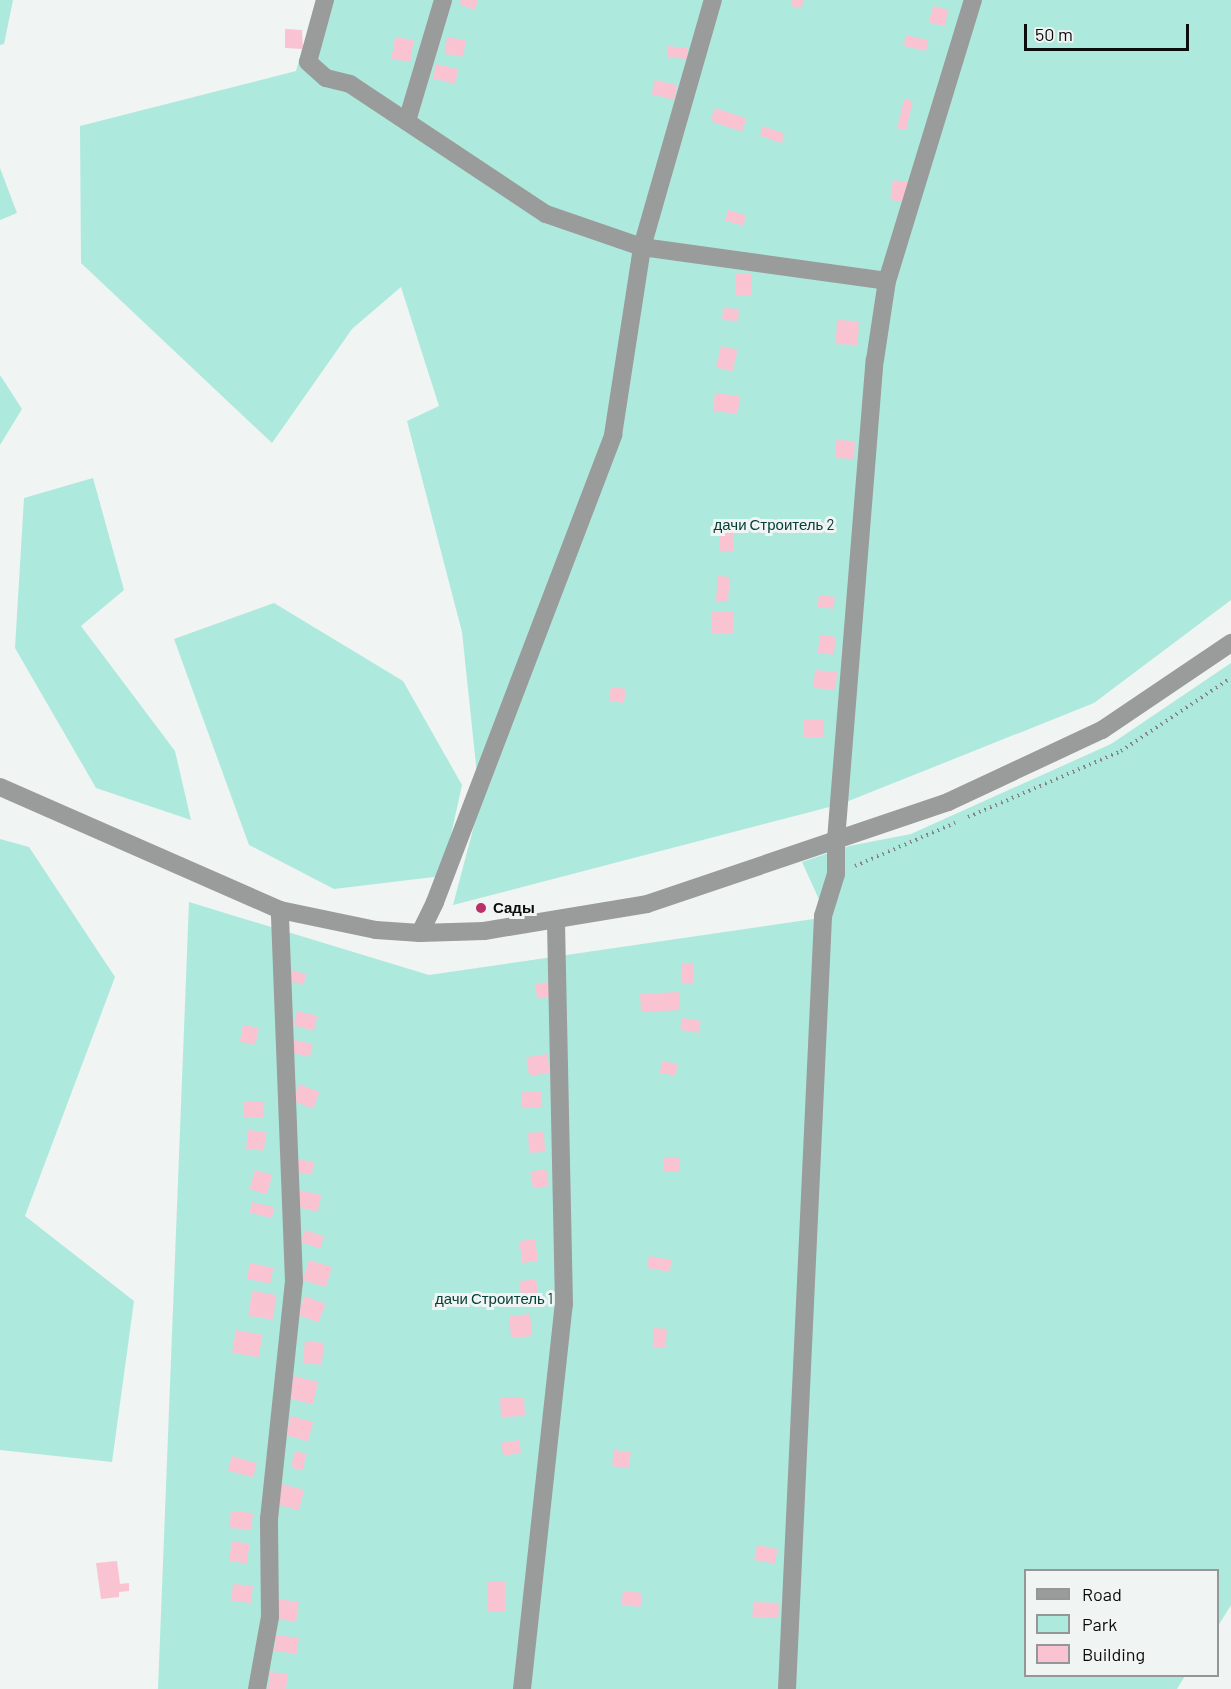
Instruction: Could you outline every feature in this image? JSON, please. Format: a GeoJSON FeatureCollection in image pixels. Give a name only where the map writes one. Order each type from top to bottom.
{"type":"FeatureCollection","features":[{"type":"Feature","properties":{"kind":"street"},"geometry":{"type":"LineString","coordinates":[[325,0],[308,62],[326,78],[350,84],[546,214],[642,247],[887,281]]}},
{"type":"Feature","properties":{"kind":"street"},"geometry":{"type":"LineString","coordinates":[[407,121],[443,0]]}},
{"type":"Feature","properties":{"kind":"street"},"geometry":{"type":"LineString","coordinates":[[420,933],[435,902],[613,435],[642,247],[713,0]]}},
{"type":"Feature","properties":{"kind":"street"},"geometry":{"type":"LineString","coordinates":[[787,1689],[823,916],[836,874],[836,840],[875,360],[887,281],[973,0]]}},
{"type":"Feature","properties":{"kind":"street"},"geometry":{"type":"LineString","coordinates":[[0,787],[280,910],[332,923],[420,933],[484,931],[647,904],[948,802],[1102,730],[1231,643]]}},
{"type":"Feature","properties":{"kind":"street"},"geometry":{"type":"LineString","coordinates":[[257,1689],[270,1617],[268,1519],[294,1281],[280,910]]}},
{"type":"Feature","properties":{"kind":"street"},"geometry":{"type":"LineString","coordinates":[[522,1689],[564,1305],[555,921]]}},
{"type":"Feature","properties":{"kind":"green space"},"geometry":{"type":"Polygon","coordinates":[[[0,0],[13,0],[4,44],[0,45],[0,0]]]}},
{"type":"Feature","properties":{"kind":"green space","name":"дачи Строитель 2"},"geometry":{"type":"Polygon","coordinates":[[[316,0],[1231,0],[1231,600],[1094,703],[841,804],[453,905],[480,803],[462,632],[407,421],[439,406],[401,287],[352,329],[272,443],[81,263],[80,126],[296,71],[316,0]]]}},
{"type":"Feature","properties":{"kind":"green space"},"geometry":{"type":"Polygon","coordinates":[[[0,168],[17,213],[0,220],[0,168]]]}},
{"type":"Feature","properties":{"kind":"green space"},"geometry":{"type":"Polygon","coordinates":[[[0,375],[22,409],[0,445],[0,375]]]}},
{"type":"Feature","properties":{"kind":"green space"},"geometry":{"type":"Polygon","coordinates":[[[93,478],[124,590],[81,626],[175,751],[191,820],[96,788],[15,648],[24,498],[93,478]]]}},
{"type":"Feature","properties":{"kind":"green space"},"geometry":{"type":"Polygon","coordinates":[[[274,603],[403,681],[462,785],[442,876],[334,889],[249,845],[174,639],[274,603]]]}},
{"type":"Feature","properties":{"kind":"green space","name":"дачи Строитель 1"},"geometry":{"type":"Polygon","coordinates":[[[1231,663],[1231,1605],[1219,1624],[1219,1569],[1024,1569],[1024,1677],[1184,1677],[1177,1689],[158,1689],[189,902],[429,975],[827,917],[802,862],[849,846],[911,834],[1111,744],[1231,663]]]}},
{"type":"Feature","properties":{"kind":"green space"},"geometry":{"type":"Polygon","coordinates":[[[0,839],[29,847],[115,977],[25,1216],[134,1301],[112,1462],[0,1450],[0,839]]]}},
{"type":"Feature","properties":{"kind":"building"},"geometry":{"type":"Polygon","coordinates":[[[461,0],[478,0],[475,10],[459,4],[461,0]]]}},
{"type":"Feature","properties":{"kind":"building"},"geometry":{"type":"Polygon","coordinates":[[[791,0],[803,0],[802,8],[791,6],[791,0]]]}},
{"type":"Feature","properties":{"kind":"building"},"geometry":{"type":"Polygon","coordinates":[[[933,6],[949,10],[944,26],[929,22],[933,6]]]}},
{"type":"Feature","properties":{"kind":"building"},"geometry":{"type":"Polygon","coordinates":[[[285,29],[302,30],[303,49],[285,48],[285,29]]]}},
{"type":"Feature","properties":{"kind":"building"},"geometry":{"type":"Polygon","coordinates":[[[906,35],[928,40],[926,51],[904,46],[906,35]]]}},
{"type":"Feature","properties":{"kind":"building"},"geometry":{"type":"Polygon","coordinates":[[[395,37],[414,40],[410,62],[392,59],[395,37]]]}},
{"type":"Feature","properties":{"kind":"building"},"geometry":{"type":"Polygon","coordinates":[[[447,37],[466,40],[463,57],[444,54],[447,37]]]}},
{"type":"Feature","properties":{"kind":"building"},"geometry":{"type":"Polygon","coordinates":[[[668,46],[688,48],[687,59],[667,57],[668,46]]]}},
{"type":"Feature","properties":{"kind":"building"},"geometry":{"type":"Polygon","coordinates":[[[436,64],[458,69],[455,84],[433,79],[436,64]]]}},
{"type":"Feature","properties":{"kind":"building"},"geometry":{"type":"Polygon","coordinates":[[[655,80],[677,85],[674,100],[652,95],[655,80]]]}},
{"type":"Feature","properties":{"kind":"building"},"geometry":{"type":"Polygon","coordinates":[[[904,99],[913,101],[906,130],[897,128],[904,99]]]}},
{"type":"Feature","properties":{"kind":"building"},"geometry":{"type":"Polygon","coordinates":[[[715,108],[746,118],[742,132],[711,121],[715,108]]]}},
{"type":"Feature","properties":{"kind":"building"},"geometry":{"type":"Polygon","coordinates":[[[763,126],[785,134],[781,143],[760,135],[763,126]]]}},
{"type":"Feature","properties":{"kind":"building"},"geometry":{"type":"Polygon","coordinates":[[[893,180],[908,182],[905,202],[890,200],[893,180]]]}},
{"type":"Feature","properties":{"kind":"building"},"geometry":{"type":"Polygon","coordinates":[[[728,210],[746,215],[743,226],[725,221],[728,210]]]}},
{"type":"Feature","properties":{"kind":"building"},"geometry":{"type":"Polygon","coordinates":[[[735,274],[752,274],[752,295],[735,295],[735,274]]]}},
{"type":"Feature","properties":{"kind":"building"},"geometry":{"type":"Polygon","coordinates":[[[723,308],[739,309],[738,321],[722,320],[723,308]]]}},
{"type":"Feature","properties":{"kind":"building"},"geometry":{"type":"Polygon","coordinates":[[[837,320],[859,321],[858,345],[836,344],[837,320]]]}},
{"type":"Feature","properties":{"kind":"building"},"geometry":{"type":"Polygon","coordinates":[[[721,346],[738,350],[733,371],[716,367],[721,346]]]}},
{"type":"Feature","properties":{"kind":"building"},"geometry":{"type":"Polygon","coordinates":[[[715,393],[740,396],[738,414],[713,411],[715,393]]]}},
{"type":"Feature","properties":{"kind":"building"},"geometry":{"type":"Polygon","coordinates":[[[836,440],[855,441],[854,459],[835,458],[836,440]]]}},
{"type":"Feature","properties":{"kind":"building"},"geometry":{"type":"Polygon","coordinates":[[[720,531],[734,531],[734,552],[720,552],[720,531]]]}},
{"type":"Feature","properties":{"kind":"building"},"geometry":{"type":"Polygon","coordinates":[[[718,576],[730,577],[728,602],[716,601],[718,576]]]}},
{"type":"Feature","properties":{"kind":"building"},"geometry":{"type":"Polygon","coordinates":[[[819,595],[835,597],[833,609],[818,607],[819,595]]]}},
{"type":"Feature","properties":{"kind":"building"},"geometry":{"type":"Polygon","coordinates":[[[712,611],[734,612],[733,634],[711,633],[712,611]]]}},
{"type":"Feature","properties":{"kind":"building"},"geometry":{"type":"Polygon","coordinates":[[[820,635],[836,637],[834,655],[818,653],[820,635]]]}},
{"type":"Feature","properties":{"kind":"building"},"geometry":{"type":"Polygon","coordinates":[[[815,670],[837,672],[835,690],[813,688],[815,670]]]}},
{"type":"Feature","properties":{"kind":"building"},"geometry":{"type":"Polygon","coordinates":[[[611,687],[626,689],[624,703],[609,701],[611,687]]]}},
{"type":"Feature","properties":{"kind":"building"},"geometry":{"type":"Polygon","coordinates":[[[803,720],[824,720],[824,737],[803,737],[803,720]]]}},
{"type":"Feature","properties":{"kind":"building"},"geometry":{"type":"Polygon","coordinates":[[[681,963],[693,963],[693,983],[681,983],[681,963]]]}},
{"type":"Feature","properties":{"kind":"building"},"geometry":{"type":"Polygon","coordinates":[[[287,969],[306,974],[303,985],[284,980],[287,969]]]}},
{"type":"Feature","properties":{"kind":"building"},"geometry":{"type":"Polygon","coordinates":[[[548,982],[550,997],[537,999],[535,984],[548,982]]]}},
{"type":"Feature","properties":{"kind":"building"},"geometry":{"type":"Polygon","coordinates":[[[679,992],[680,1010],[641,1012],[640,994],[679,992]]]}},
{"type":"Feature","properties":{"kind":"building"},"geometry":{"type":"Polygon","coordinates":[[[297,1011],[317,1016],[314,1031],[293,1026],[297,1011]]]}},
{"type":"Feature","properties":{"kind":"building"},"geometry":{"type":"Polygon","coordinates":[[[682,1018],[701,1021],[699,1033],[680,1030],[682,1018]]]}},
{"type":"Feature","properties":{"kind":"building"},"geometry":{"type":"Polygon","coordinates":[[[243,1025],[259,1028],[255,1045],[240,1042],[243,1025]]]}},
{"type":"Feature","properties":{"kind":"building"},"geometry":{"type":"Polygon","coordinates":[[[294,1040],[313,1044],[310,1057],[291,1053],[294,1040]]]}},
{"type":"Feature","properties":{"kind":"building"},"geometry":{"type":"Polygon","coordinates":[[[547,1054],[550,1073],[529,1076],[526,1057],[547,1054]]]}},
{"type":"Feature","properties":{"kind":"building"},"geometry":{"type":"Polygon","coordinates":[[[662,1061],[678,1064],[675,1076],[660,1073],[662,1061]]]}},
{"type":"Feature","properties":{"kind":"building"},"geometry":{"type":"Polygon","coordinates":[[[299,1084],[320,1092],[313,1109],[293,1101],[299,1084]]]}},
{"type":"Feature","properties":{"kind":"building"},"geometry":{"type":"Polygon","coordinates":[[[541,1091],[542,1107],[522,1108],[521,1092],[541,1091]]]}},
{"type":"Feature","properties":{"kind":"building"},"geometry":{"type":"Polygon","coordinates":[[[243,1101],[263,1101],[263,1117],[243,1117],[243,1101]]]}},
{"type":"Feature","properties":{"kind":"building"},"geometry":{"type":"Polygon","coordinates":[[[248,1130],[266,1132],[264,1151],[246,1149],[248,1130]]]}},
{"type":"Feature","properties":{"kind":"building"},"geometry":{"type":"Polygon","coordinates":[[[544,1132],[545,1152],[529,1153],[528,1133],[544,1132]]]}},
{"type":"Feature","properties":{"kind":"building"},"geometry":{"type":"Polygon","coordinates":[[[663,1157],[680,1157],[680,1171],[663,1171],[663,1157]]]}},
{"type":"Feature","properties":{"kind":"building"},"geometry":{"type":"Polygon","coordinates":[[[296,1159],[314,1162],[312,1175],[294,1172],[296,1159]]]}},
{"type":"Feature","properties":{"kind":"building"},"geometry":{"type":"Polygon","coordinates":[[[546,1169],[549,1186],[533,1189],[530,1172],[546,1169]]]}},
{"type":"Feature","properties":{"kind":"building"},"geometry":{"type":"Polygon","coordinates":[[[255,1170],[272,1175],[267,1194],[249,1189],[255,1170]]]}},
{"type":"Feature","properties":{"kind":"building"},"geometry":{"type":"Polygon","coordinates":[[[299,1190],[321,1195],[318,1212],[295,1207],[299,1190]]]}},
{"type":"Feature","properties":{"kind":"building"},"geometry":{"type":"Polygon","coordinates":[[[252,1202],[274,1207],[272,1218],[250,1213],[252,1202]]]}},
{"type":"Feature","properties":{"kind":"building"},"geometry":{"type":"Polygon","coordinates":[[[305,1230],[324,1236],[320,1249],[301,1242],[305,1230]]]}},
{"type":"Feature","properties":{"kind":"building"},"geometry":{"type":"Polygon","coordinates":[[[535,1239],[538,1261],[522,1263],[519,1241],[535,1239]]]}},
{"type":"Feature","properties":{"kind":"building"},"geometry":{"type":"Polygon","coordinates":[[[649,1256],[672,1260],[670,1272],[647,1268],[649,1256]]]}},
{"type":"Feature","properties":{"kind":"building"},"geometry":{"type":"Polygon","coordinates":[[[309,1260],[332,1267],[326,1287],[303,1280],[309,1260]]]}},
{"type":"Feature","properties":{"kind":"building"},"geometry":{"type":"Polygon","coordinates":[[[250,1263],[273,1268],[270,1284],[247,1279],[250,1263]]]}},
{"type":"Feature","properties":{"kind":"building"},"geometry":{"type":"Polygon","coordinates":[[[536,1279],[539,1300],[522,1302],[519,1281],[536,1279]]]}},
{"type":"Feature","properties":{"kind":"building"},"geometry":{"type":"Polygon","coordinates":[[[252,1291],[277,1295],[273,1320],[248,1316],[252,1291]]]}},
{"type":"Feature","properties":{"kind":"building"},"geometry":{"type":"Polygon","coordinates":[[[305,1296],[326,1304],[318,1323],[298,1315],[305,1296]]]}},
{"type":"Feature","properties":{"kind":"building"},"geometry":{"type":"Polygon","coordinates":[[[530,1314],[532,1336],[511,1338],[509,1316],[530,1314]]]}},
{"type":"Feature","properties":{"kind":"building"},"geometry":{"type":"Polygon","coordinates":[[[654,1328],[667,1329],[666,1348],[653,1347],[654,1328]]]}},
{"type":"Feature","properties":{"kind":"building"},"geometry":{"type":"Polygon","coordinates":[[[236,1330],[263,1335],[259,1357],[232,1353],[236,1330]]]}},
{"type":"Feature","properties":{"kind":"building"},"geometry":{"type":"Polygon","coordinates":[[[305,1341],[324,1343],[322,1365],[303,1363],[305,1341]]]}},
{"type":"Feature","properties":{"kind":"building"},"geometry":{"type":"Polygon","coordinates":[[[294,1376],[318,1382],[313,1404],[288,1398],[294,1376]]]}},
{"type":"Feature","properties":{"kind":"building"},"geometry":{"type":"Polygon","coordinates":[[[524,1397],[525,1416],[501,1417],[500,1398],[524,1397]]]}},
{"type":"Feature","properties":{"kind":"building"},"geometry":{"type":"Polygon","coordinates":[[[291,1416],[313,1422],[308,1441],[286,1435],[291,1416]]]}},
{"type":"Feature","properties":{"kind":"building"},"geometry":{"type":"Polygon","coordinates":[[[519,1440],[521,1453],[503,1456],[501,1443],[519,1440]]]}},
{"type":"Feature","properties":{"kind":"building"},"geometry":{"type":"Polygon","coordinates":[[[614,1450],[631,1452],[629,1468],[612,1466],[614,1450]]]}},
{"type":"Feature","properties":{"kind":"building"},"geometry":{"type":"Polygon","coordinates":[[[295,1451],[307,1454],[303,1470],[291,1467],[295,1451]]]}},
{"type":"Feature","properties":{"kind":"building"},"geometry":{"type":"Polygon","coordinates":[[[232,1456],[257,1463],[253,1478],[228,1470],[232,1456]]]}},
{"type":"Feature","properties":{"kind":"building"},"geometry":{"type":"Polygon","coordinates":[[[282,1484],[304,1490],[299,1510],[277,1504],[282,1484]]]}},
{"type":"Feature","properties":{"kind":"building"},"geometry":{"type":"Polygon","coordinates":[[[231,1511],[253,1513],[251,1530],[230,1528],[231,1511]]]}},
{"type":"Feature","properties":{"kind":"building"},"geometry":{"type":"Polygon","coordinates":[[[232,1541],[250,1544],[247,1564],[229,1561],[232,1541]]]}},
{"type":"Feature","properties":{"kind":"building"},"geometry":{"type":"Polygon","coordinates":[[[757,1545],[778,1549],[775,1564],[754,1560],[757,1545]]]}},
{"type":"Feature","properties":{"kind":"building"},"geometry":{"type":"Polygon","coordinates":[[[117,1561],[120,1584],[129,1583],[129,1591],[119,1592],[119,1597],[101,1599],[96,1563],[117,1561]]]}},
{"type":"Feature","properties":{"kind":"building"},"geometry":{"type":"Polygon","coordinates":[[[488,1582],[505,1582],[505,1611],[488,1611],[488,1582]]]}},
{"type":"Feature","properties":{"kind":"building"},"geometry":{"type":"Polygon","coordinates":[[[233,1584],[253,1586],[251,1603],[231,1601],[233,1584]]]}},
{"type":"Feature","properties":{"kind":"building"},"geometry":{"type":"Polygon","coordinates":[[[623,1591],[642,1593],[640,1607],[622,1605],[623,1591]]]}},
{"type":"Feature","properties":{"kind":"building"},"geometry":{"type":"Polygon","coordinates":[[[277,1599],[299,1602],[296,1622],[274,1619],[277,1599]]]}},
{"type":"Feature","properties":{"kind":"building"},"geometry":{"type":"Polygon","coordinates":[[[753,1602],[779,1603],[778,1618],[752,1617],[753,1602]]]}},
{"type":"Feature","properties":{"kind":"building"},"geometry":{"type":"Polygon","coordinates":[[[276,1635],[299,1638],[297,1654],[274,1651],[276,1635]]]}},
{"type":"Feature","properties":{"kind":"building"},"geometry":{"type":"Polygon","coordinates":[[[270,1672],[288,1674],[286,1689],[268,1689],[270,1672]]]}},
{"type":"Feature","properties":{"kind":"place","name":"Сады"},"geometry":{"type":"Point","coordinates":[481,908]}}]}
